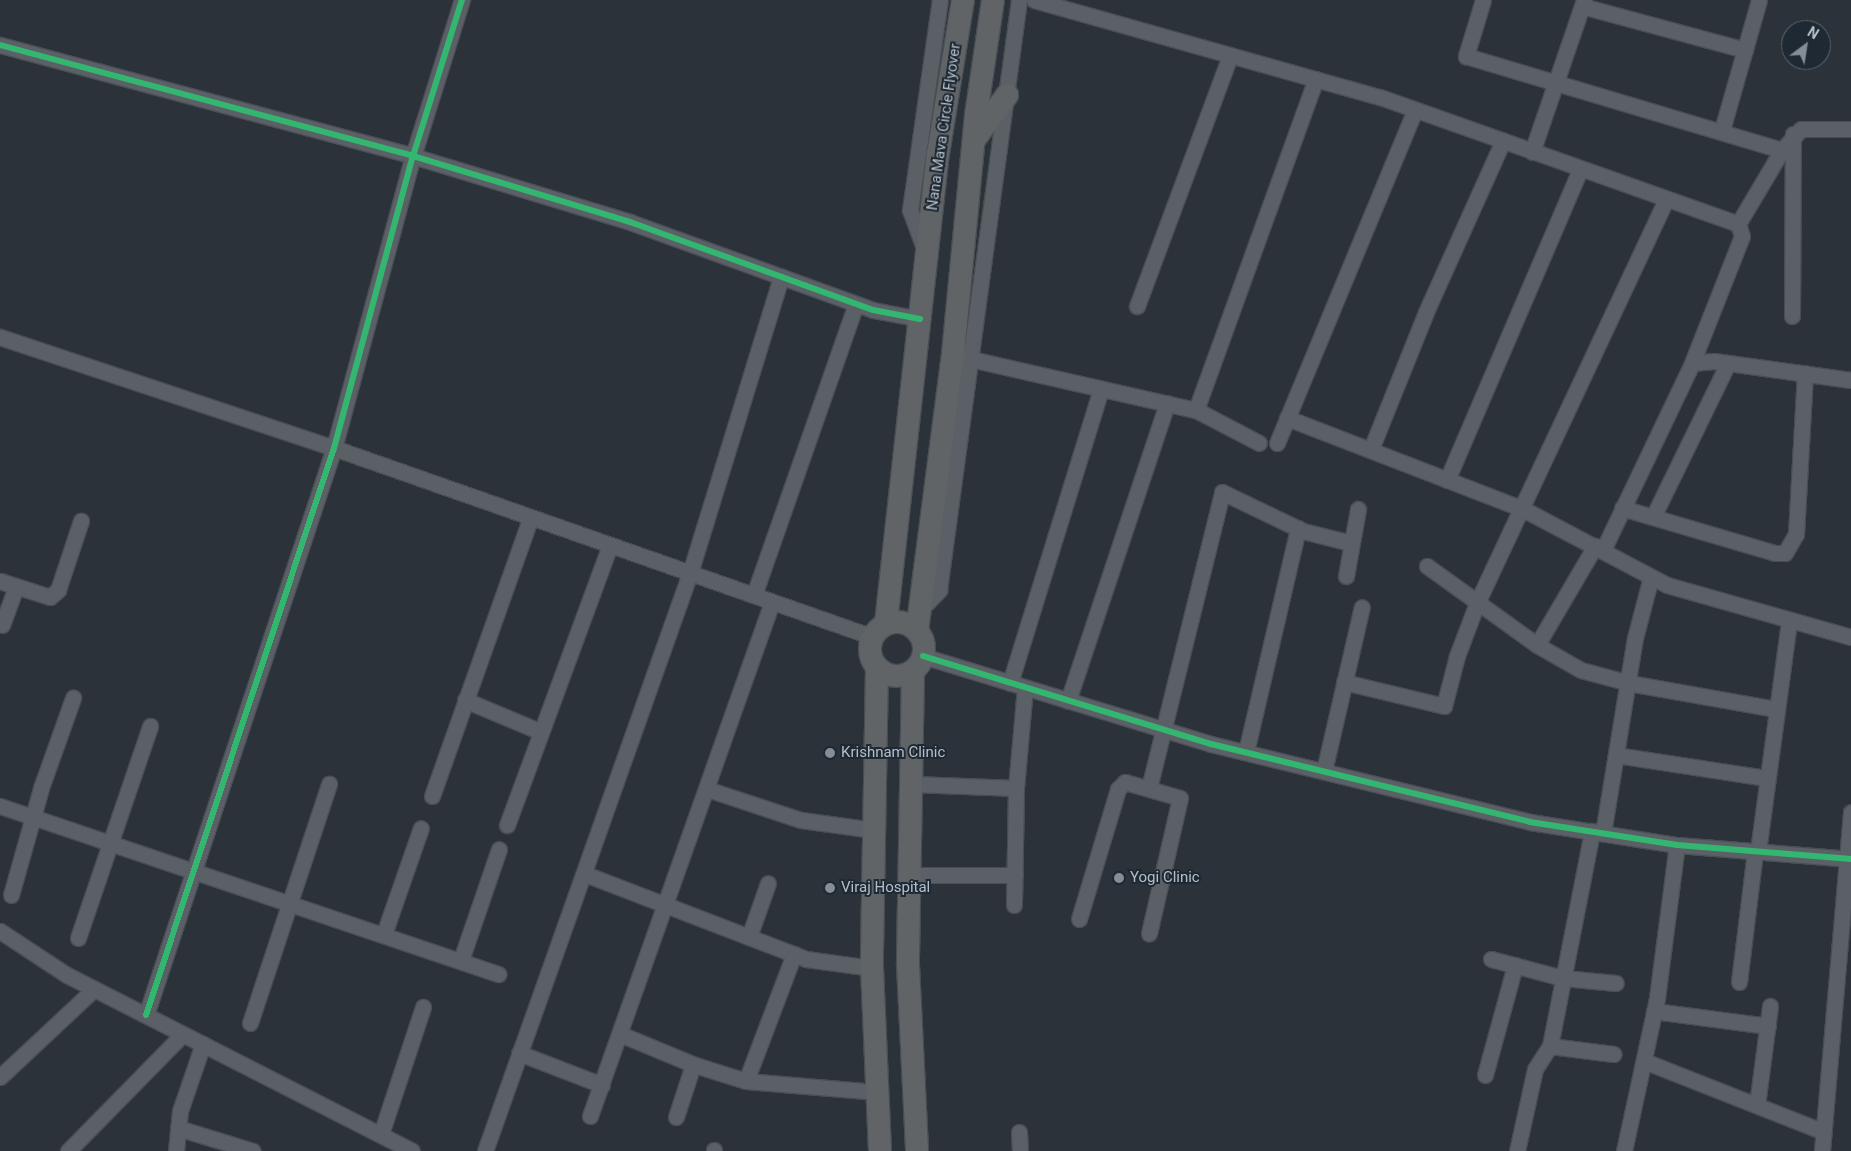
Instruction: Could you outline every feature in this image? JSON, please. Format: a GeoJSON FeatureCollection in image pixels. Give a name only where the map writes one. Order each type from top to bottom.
{"type":"FeatureCollection","features":[{"type":"Feature","properties":{"kind":"highway","name":"Nana Mava Circle Flyover"},"geometry":{"type":"LineString","coordinates":[[880,630],[920,319],[938,154],[963,0]]}},
{"type":"Feature","properties":{"kind":"highway","name":"Nana Mava Circle Flyover"},"geometry":{"type":"LineString","coordinates":[[919,620],[962,357],[974,141],[993,0]]}},
{"type":"Feature","properties":{"kind":"highway"},"geometry":{"type":"LineString","coordinates":[[974,141],[1007,95]]}},
{"type":"Feature","properties":{"kind":"highway"},"geometry":{"type":"LineString","coordinates":[[880,1151],[872,968],[877,667],[872,658],[880,630],[897,621],[919,620],[924,642],[918,664],[908,965],[917,1151]]}},
{"type":"Feature","properties":{"kind":"highway"},"geometry":{"type":"LineString","coordinates":[[877,667],[898,678],[918,664]]}},
{"type":"Feature","properties":{"kind":"street"},"geometry":{"type":"LineString","coordinates":[[146,1015],[334,448],[413,156],[462,0]]}},
{"type":"Feature","properties":{"kind":"street"},"geometry":{"type":"LineString","coordinates":[[927,255],[910,210],[940,0]]}},
{"type":"Feature","properties":{"kind":"street"},"geometry":{"type":"LineString","coordinates":[[1019,0],[1007,95],[962,357],[1196,410],[1259,443]]}},
{"type":"Feature","properties":{"kind":"street"},"geometry":{"type":"LineString","coordinates":[[1034,0],[1316,79],[1415,110],[1738,224]]}},
{"type":"Feature","properties":{"kind":"street"},"geometry":{"type":"LineString","coordinates":[[1483,0],[1466,56],[1722,130],[1782,150]]}},
{"type":"Feature","properties":{"kind":"street"},"geometry":{"type":"LineString","coordinates":[[1722,130],[1759,0]]}},
{"type":"Feature","properties":{"kind":"street"},"geometry":{"type":"LineString","coordinates":[[1532,152],[1583,3],[1745,50]]}},
{"type":"Feature","properties":{"kind":"street"},"geometry":{"type":"LineString","coordinates":[[0,45],[413,156],[630,222],[856,304],[920,319]]}},
{"type":"Feature","properties":{"kind":"street"},"geometry":{"type":"LineString","coordinates":[[1137,306],[1230,56]]}},
{"type":"Feature","properties":{"kind":"street"},"geometry":{"type":"LineString","coordinates":[[1196,410],[1316,79]]}},
{"type":"Feature","properties":{"kind":"street"},"geometry":{"type":"LineString","coordinates":[[1277,443],[1415,110]]}},
{"type":"Feature","properties":{"kind":"street"},"geometry":{"type":"LineString","coordinates":[[1538,645],[1622,508],[1692,363],[1742,236],[1738,224],[1782,150],[1793,134],[1800,129],[1851,129]]}},
{"type":"Feature","properties":{"kind":"street"},"geometry":{"type":"LineString","coordinates":[[1792,316],[1793,134]]}},
{"type":"Feature","properties":{"kind":"street"},"geometry":{"type":"LineString","coordinates":[[1371,449],[1426,312],[1503,141]]}},
{"type":"Feature","properties":{"kind":"street"},"geometry":{"type":"LineString","coordinates":[[1447,480],[1580,169]]}},
{"type":"Feature","properties":{"kind":"street"},"geometry":{"type":"LineString","coordinates":[[1344,682],[1444,706],[1457,656],[1477,602],[1523,509],[1666,199]]}},
{"type":"Feature","properties":{"kind":"street"},"geometry":{"type":"LineString","coordinates":[[485,1151],[518,1053],[585,874],[690,572],[781,277]]}},
{"type":"Feature","properties":{"kind":"street"},"geometry":{"type":"LineString","coordinates":[[754,595],[856,304]]}},
{"type":"Feature","properties":{"kind":"street"},"geometry":{"type":"LineString","coordinates":[[0,337],[334,448],[772,602],[880,630]]}},
{"type":"Feature","properties":{"kind":"street"},"geometry":{"type":"LineString","coordinates":[[1692,363],[1728,363],[1851,380]]}},
{"type":"Feature","properties":{"kind":"street"},"geometry":{"type":"LineString","coordinates":[[1653,517],[1728,363]]}},
{"type":"Feature","properties":{"kind":"street"},"geometry":{"type":"LineString","coordinates":[[1622,508],[1775,554],[1785,553],[1796,534],[1805,373]]}},
{"type":"Feature","properties":{"kind":"street"},"geometry":{"type":"LineString","coordinates":[[1014,905],[1017,685],[1100,389]]}},
{"type":"Feature","properties":{"kind":"street"},"geometry":{"type":"LineString","coordinates":[[1068,701],[1167,404]]}},
{"type":"Feature","properties":{"kind":"street"},"geometry":{"type":"LineString","coordinates":[[1287,418],[1523,509],[1651,577],[1789,621],[1851,637]]}},
{"type":"Feature","properties":{"kind":"street"},"geometry":{"type":"LineString","coordinates":[[1150,788],[1222,492],[1298,528],[1351,543]]}},
{"type":"Feature","properties":{"kind":"street"},"geometry":{"type":"LineString","coordinates":[[1346,576],[1358,509]]}},
{"type":"Feature","properties":{"kind":"street"},"geometry":{"type":"LineString","coordinates":[[432,796],[531,517]]}},
{"type":"Feature","properties":{"kind":"street"},"geometry":{"type":"LineString","coordinates":[[0,581],[50,597],[58,590],[81,521]]}},
{"type":"Feature","properties":{"kind":"street"},"geometry":{"type":"LineString","coordinates":[[1246,752],[1298,528]]}},
{"type":"Feature","properties":{"kind":"street"},"geometry":{"type":"LineString","coordinates":[[508,825],[610,545]]}},
{"type":"Feature","properties":{"kind":"street"},"geometry":{"type":"LineString","coordinates":[[1428,566],[1538,645],[1581,670],[1628,683],[1775,709]]}},
{"type":"Feature","properties":{"kind":"street"},"geometry":{"type":"LineString","coordinates":[[1517,1151],[1535,1069],[1550,1046],[1563,978],[1616,755],[1635,638],[1651,577]]}},
{"type":"Feature","properties":{"kind":"street"},"geometry":{"type":"LineString","coordinates":[[2,625],[16,587]]}},
{"type":"Feature","properties":{"kind":"street"},"geometry":{"type":"LineString","coordinates":[[590,1116],[772,602]]}},
{"type":"Feature","properties":{"kind":"street"},"geometry":{"type":"LineString","coordinates":[[1324,771],[1362,607]]}},
{"type":"Feature","properties":{"kind":"street"},"geometry":{"type":"LineString","coordinates":[[1739,982],[1775,709],[1789,621]]}},
{"type":"Feature","properties":{"kind":"street"},"geometry":{"type":"LineString","coordinates":[[918,664],[1017,685],[1164,730],[1246,752],[1530,822],[1677,844],[1849,858]]}},
{"type":"Feature","properties":{"kind":"street"},"geometry":{"type":"LineString","coordinates":[[11,895],[32,817],[72,698]]}},
{"type":"Feature","properties":{"kind":"street"},"geometry":{"type":"LineString","coordinates":[[465,700],[541,732]]}},
{"type":"Feature","properties":{"kind":"street"},"geometry":{"type":"LineString","coordinates":[[78,938],[112,843],[150,726]]}},
{"type":"Feature","properties":{"kind":"street"},"geometry":{"type":"LineString","coordinates":[[1616,755],[1766,778]]}},
{"type":"Feature","properties":{"kind":"street"},"geometry":{"type":"LineString","coordinates":[[1079,919],[1118,789],[1125,782],[1176,795],[1181,804],[1149,933]]}},
{"type":"Feature","properties":{"kind":"street"},"geometry":{"type":"LineString","coordinates":[[250,1023],[329,784]]}},
{"type":"Feature","properties":{"kind":"street"},"geometry":{"type":"LineString","coordinates":[[913,784],[1016,788]]}},
{"type":"Feature","properties":{"kind":"street"},"geometry":{"type":"LineString","coordinates":[[707,789],[801,820],[873,830]]}},
{"type":"Feature","properties":{"kind":"street"},"geometry":{"type":"LineString","coordinates":[[0,806],[194,869],[498,974]]}},
{"type":"Feature","properties":{"kind":"street"},"geometry":{"type":"LineString","coordinates":[[1822,1151],[1844,973],[1851,812]]}},
{"type":"Feature","properties":{"kind":"street"},"geometry":{"type":"LineString","coordinates":[[384,934],[421,828]]}},
{"type":"Feature","properties":{"kind":"street"},"geometry":{"type":"LineString","coordinates":[[1624,1151],[1654,1011],[1677,844]]}},
{"type":"Feature","properties":{"kind":"street"},"geometry":{"type":"LineString","coordinates":[[461,960],[499,849]]}},
{"type":"Feature","properties":{"kind":"street"},"geometry":{"type":"LineString","coordinates":[[585,874],[667,903],[749,938],[794,954],[825,963],[872,968]]}},
{"type":"Feature","properties":{"kind":"street"},"geometry":{"type":"LineString","coordinates":[[910,875],[1015,874]]}},
{"type":"Feature","properties":{"kind":"street"},"geometry":{"type":"LineString","coordinates":[[749,938],[768,883]]}},
{"type":"Feature","properties":{"kind":"street"},"geometry":{"type":"LineString","coordinates":[[0,931],[94,989],[412,1151]]}},
{"type":"Feature","properties":{"kind":"street"},"geometry":{"type":"LineString","coordinates":[[746,1081],[794,954]]}},
{"type":"Feature","properties":{"kind":"street"},"geometry":{"type":"LineString","coordinates":[[1492,959],[1563,978],[1616,984]]}},
{"type":"Feature","properties":{"kind":"street"},"geometry":{"type":"LineString","coordinates":[[1485,1075],[1515,965]]}},
{"type":"Feature","properties":{"kind":"street"},"geometry":{"type":"LineString","coordinates":[[0,1078],[94,989]]}},
{"type":"Feature","properties":{"kind":"street"},"geometry":{"type":"LineString","coordinates":[[381,1134],[423,1006]]}},
{"type":"Feature","properties":{"kind":"street"},"geometry":{"type":"LineString","coordinates":[[1757,1106],[1770,1006]]}},
{"type":"Feature","properties":{"kind":"street"},"geometry":{"type":"LineString","coordinates":[[1654,1011],[1768,1026]]}},
{"type":"Feature","properties":{"kind":"street"},"geometry":{"type":"LineString","coordinates":[[68,1151],[183,1034]]}},
{"type":"Feature","properties":{"kind":"street"},"geometry":{"type":"LineString","coordinates":[[620,1034],[693,1065],[746,1081],[876,1092]]}},
{"type":"Feature","properties":{"kind":"street"},"geometry":{"type":"LineString","coordinates":[[176,1151],[178,1128],[203,1044]]}},
{"type":"Feature","properties":{"kind":"street"},"geometry":{"type":"LineString","coordinates":[[1550,1046],[1613,1054]]}},
{"type":"Feature","properties":{"kind":"street"},"geometry":{"type":"LineString","coordinates":[[518,1053],[602,1085]]}},
{"type":"Feature","properties":{"kind":"street"},"geometry":{"type":"LineString","coordinates":[[1644,1061],[1824,1132]]}},
{"type":"Feature","properties":{"kind":"street"},"geometry":{"type":"LineString","coordinates":[[676,1117],[693,1065]]}},
{"type":"Feature","properties":{"kind":"street"},"geometry":{"type":"LineString","coordinates":[[178,1128],[253,1151]]}},
{"type":"Feature","properties":{"kind":"street"},"geometry":{"type":"LineString","coordinates":[[1019,1132],[1020,1151]]}},
{"type":"Feature","properties":{"kind":"cycle path"},"geometry":{"type":"LineString","coordinates":[[146,1015],[334,448],[413,156],[462,0]]}},
{"type":"Feature","properties":{"kind":"cycle path"},"geometry":{"type":"LineString","coordinates":[[0,45],[413,156],[630,222],[873,310],[920,319]]}},
{"type":"Feature","properties":{"kind":"cycle path"},"geometry":{"type":"LineString","coordinates":[[923,656],[1211,744],[1530,822],[1677,845],[1851,859]]}},
{"type":"Feature","properties":{"kind":"place","name":"Krishnam Clinic"},"geometry":{"type":"Point","coordinates":[830,753]}},
{"type":"Feature","properties":{"kind":"place","name":"Yogi Clinic"},"geometry":{"type":"Point","coordinates":[1119,878]}},
{"type":"Feature","properties":{"kind":"place","name":"Viraj Hospital"},"geometry":{"type":"Point","coordinates":[830,888]}}]}
